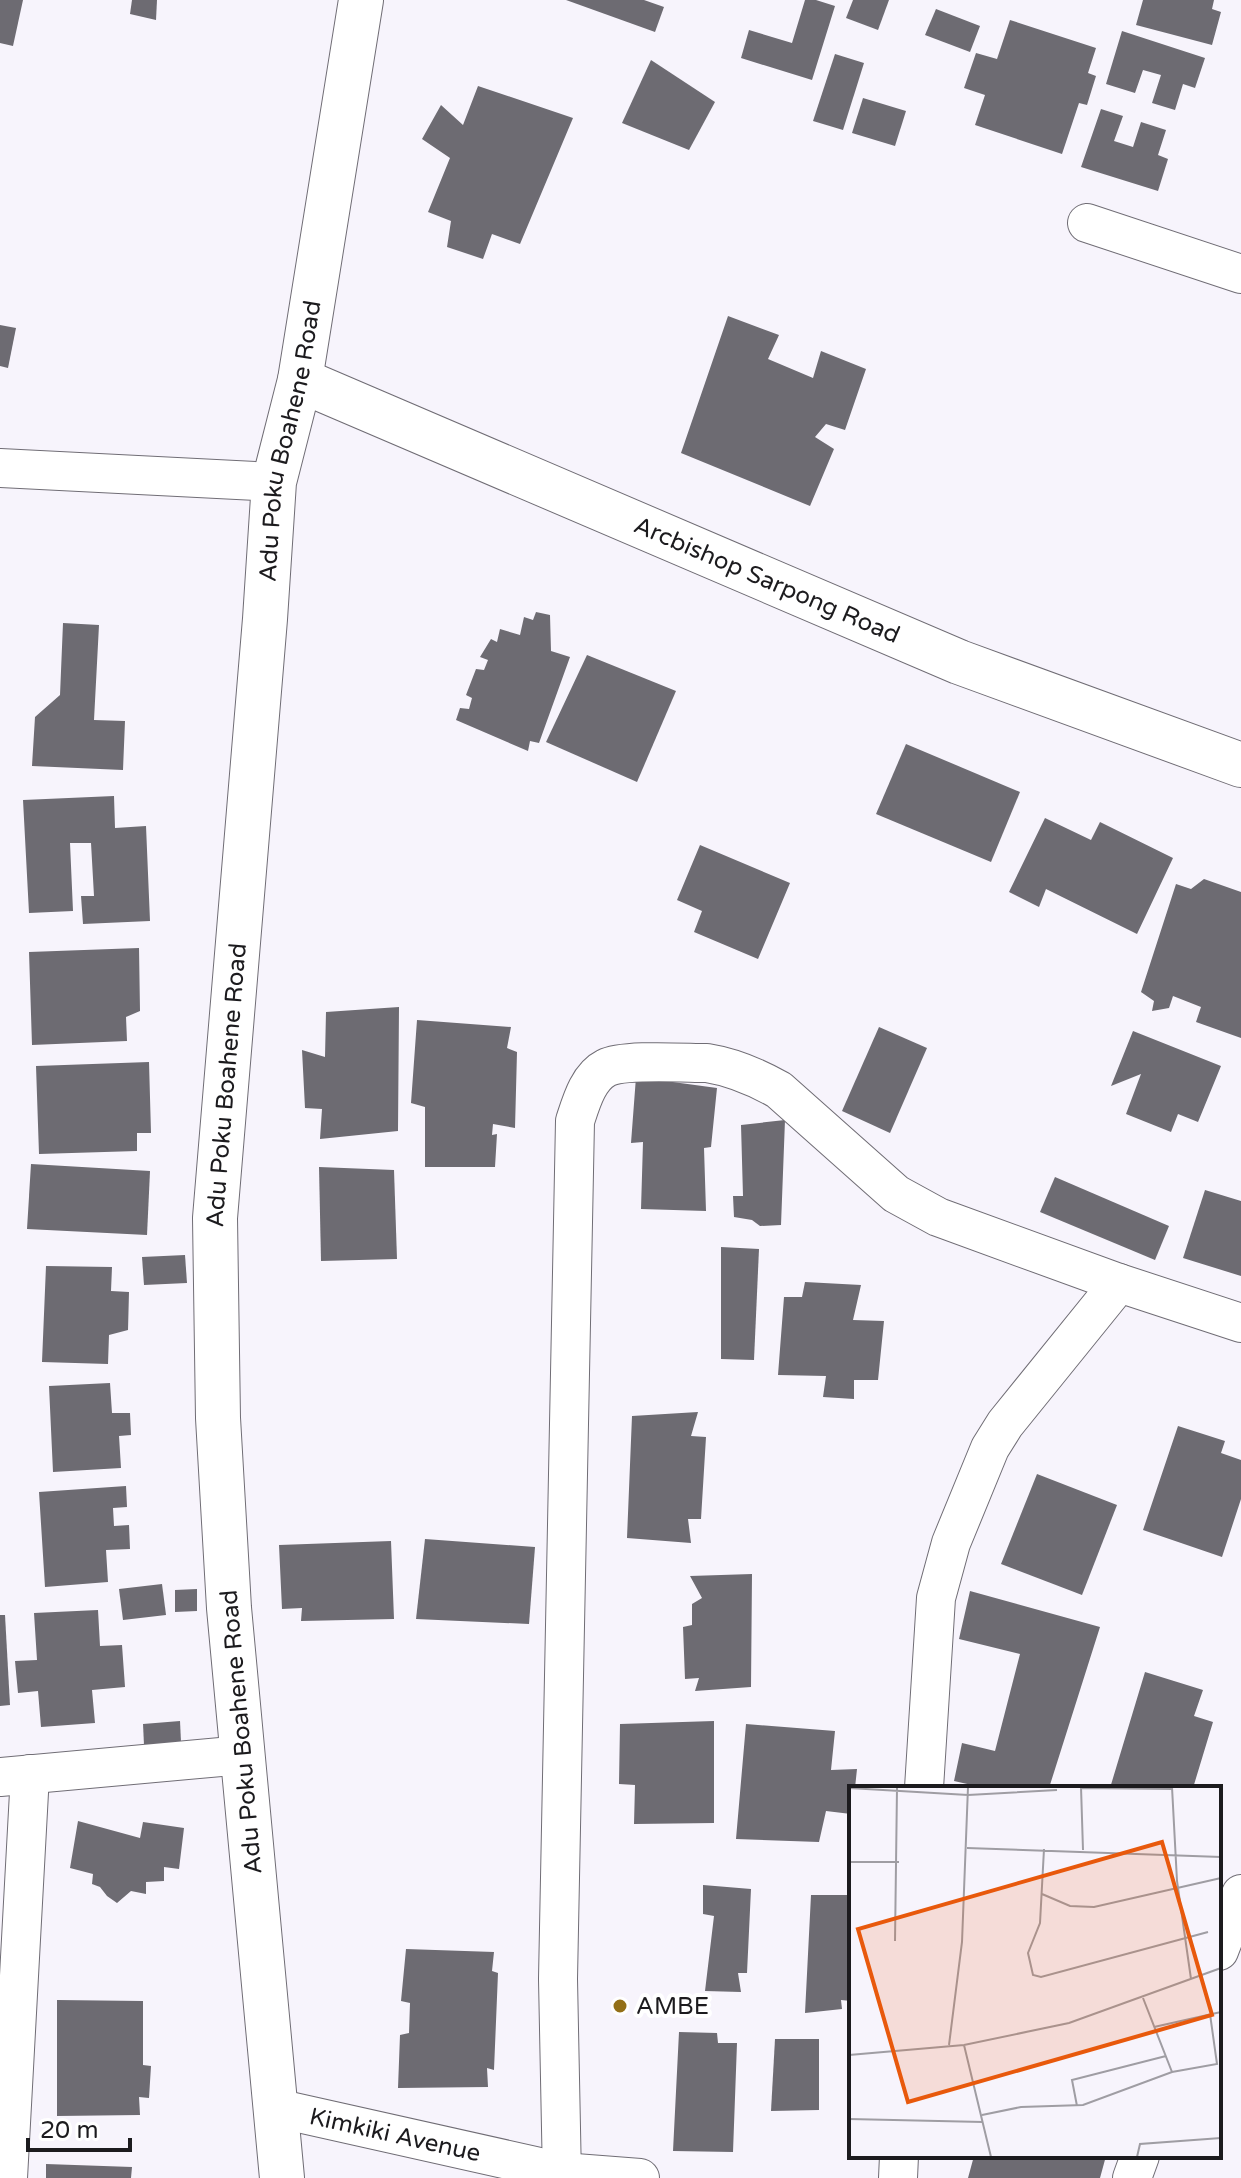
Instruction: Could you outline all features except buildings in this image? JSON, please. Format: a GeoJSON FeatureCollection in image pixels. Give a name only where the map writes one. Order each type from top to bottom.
{"type":"FeatureCollection","features":[{"type":"Feature","properties":{"kind":"street","name":"Adu Poku Boahene Road"},"geometry":{"type":"LineString","coordinates":[[282,2178],[229,1608],[218,1418],[215,1218],[274,482],[300,380],[361,0]]}},
{"type":"Feature","properties":{"kind":"street"},"geometry":{"type":"LineString","coordinates":[[1087,223],[1241,274]]}},
{"type":"Feature","properties":{"kind":"street","name":"Arcbishop Sarpong Road"},"geometry":{"type":"LineString","coordinates":[[300,380],[959,662],[1241,765]]}},
{"type":"Feature","properties":{"kind":"street"},"geometry":{"type":"LineString","coordinates":[[0,468],[274,482]]}},
{"type":"Feature","properties":{"kind":"street"},"geometry":{"type":"LineString","coordinates":[[562,2175],[558,1979],[575,1121],[592,1082],[604,1068],[622,1064],[707,1063],[760,1079],[779,1090],[896,1194],[938,1217],[1119,1283],[1241,1323]]}},
{"type":"Feature","properties":{"kind":"street"},"geometry":{"type":"LineString","coordinates":[[924,1786],[936,1598],[951,1543],[990,1448],[1005,1424],[1119,1283]]}},
{"type":"Feature","properties":{"kind":"street"},"geometry":{"type":"LineString","coordinates":[[6,2170],[15,1776],[243,1755]]}},
{"type":"Feature","properties":{"kind":"street"},"geometry":{"type":"LineString","coordinates":[[1221,1946],[1241,1894]]}},
{"type":"Feature","properties":{"kind":"street","name":"Kimkiki Avenue"},"geometry":{"type":"LineString","coordinates":[[276,2108],[562,2175],[640,2178]]}},
{"type":"Feature","properties":{"kind":"street"},"geometry":{"type":"LineString","coordinates":[[898,2178],[899,2158]]}},
{"type":"Feature","properties":{"kind":"street"},"geometry":{"type":"LineString","coordinates":[[1132,2178],[1139,2158]]}},
{"type":"Feature","properties":{"kind":"place","name":"AMBE"},"geometry":{"type":"Point","coordinates":[620,2006]}}]}
